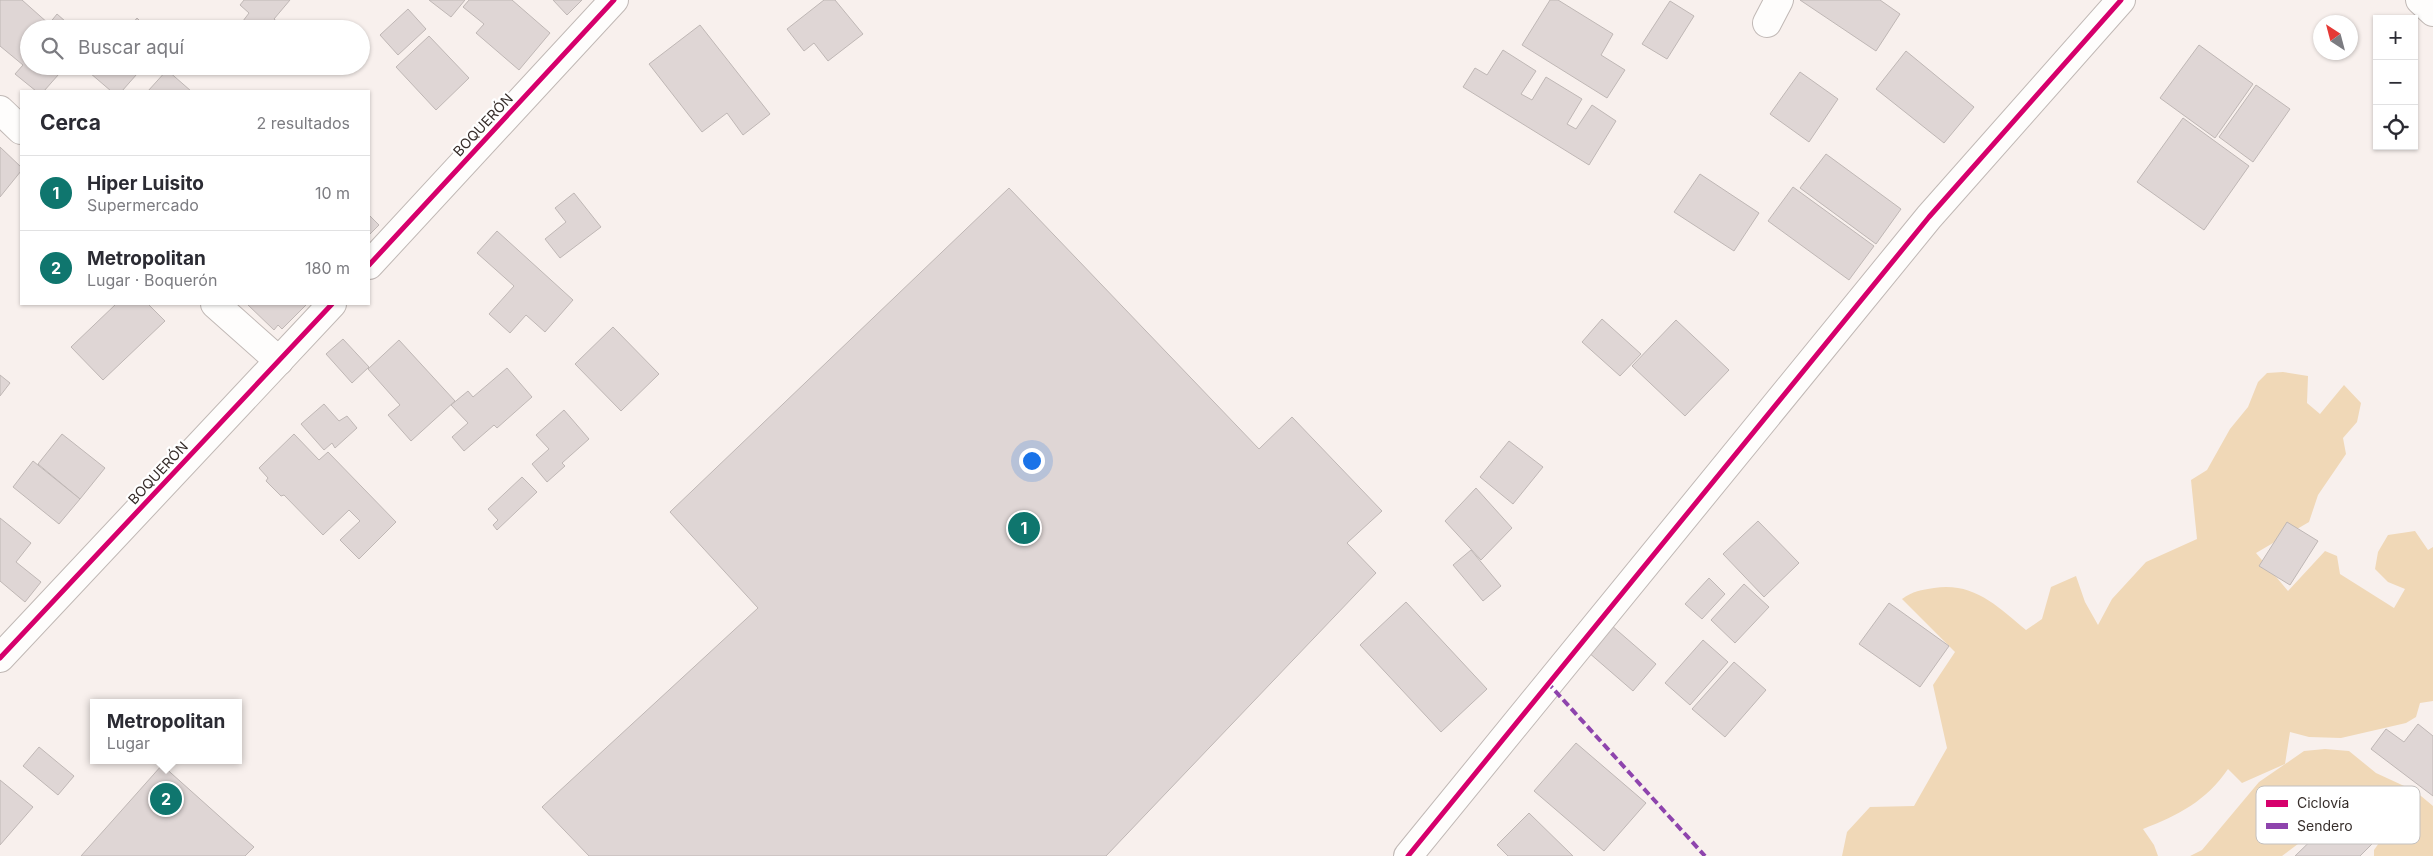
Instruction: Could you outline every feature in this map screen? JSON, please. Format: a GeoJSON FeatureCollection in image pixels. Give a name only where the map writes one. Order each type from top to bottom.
{"type":"FeatureCollection","features":[{"type":"Feature","properties":{"kind":"street","name":"BOQUERÓN"},"geometry":{"type":"LineString","coordinates":[[370,263],[614,0]]}},
{"type":"Feature","properties":{"kind":"street"},"geometry":{"type":"LineString","coordinates":[[1408,856],[1547,682],[1928,217],[2121,0]]}},
{"type":"Feature","properties":{"kind":"street"},"geometry":{"type":"LineString","coordinates":[[2420,0],[2433,12]]}},
{"type":"Feature","properties":{"kind":"street"},"geometry":{"type":"LineString","coordinates":[[0,110],[20,129]]}},
{"type":"Feature","properties":{"kind":"street"},"geometry":{"type":"LineString","coordinates":[[216,305],[279,361]]}},
{"type":"Feature","properties":{"kind":"street","name":"BOQUERÓN"},"geometry":{"type":"LineString","coordinates":[[0,658],[331,305]]}},
{"type":"Feature","properties":{"kind":"shaded area"},"geometry":{"type":"Polygon","coordinates":[[[2283,372],[2308,376],[2307,403],[2320,414],[2344,385],[2361,403],[2357,422],[2343,438],[2346,454],[2318,495],[2309,522],[2256,553],[2288,591],[2325,551],[2337,556],[2340,574],[2394,608],[2405,589],[2388,582],[2375,569],[2378,552],[2388,535],[2415,531],[2428,550],[2433,547],[2433,701],[2420,703],[2416,717],[2406,723],[2341,738],[2309,737],[2290,732],[2285,764],[2242,783],[2228,769],[2210,790],[2191,806],[2143,829],[2154,845],[2158,856],[1842,856],[1847,832],[1870,807],[1914,806],[1947,748],[1933,685],[1955,652],[1902,599],[1925,589],[1934,588],[1948,587],[1973,592],[2005,612],[2026,630],[2042,619],[2051,587],[2076,576],[2085,602],[2098,625],[2112,599],[2146,562],[2197,539],[2191,480],[2207,470],[2230,429],[2248,407],[2258,382],[2267,373],[2283,372]]]}},
{"type":"Feature","properties":{"kind":"shaded area"},"geometry":{"type":"Polygon","coordinates":[[[2325,749],[2349,751],[2376,773],[2404,786],[2256,786],[2256,844],[2298,844],[2282,856],[2190,856],[2202,850],[2259,782],[2304,751],[2325,749]]]}},
{"type":"Feature","properties":{"kind":"shaded area"},"geometry":{"type":"Polygon","coordinates":[[[2420,795],[2433,806],[2433,856],[2374,856],[2374,850],[2378,844],[2420,844],[2420,795]]]}},
{"type":"Feature","properties":{"kind":"building"},"geometry":{"type":"Polygon","coordinates":[[[0,0],[22,0],[44,20],[20,20],[20,63],[0,46],[0,0]]]}},
{"type":"Feature","properties":{"kind":"building"},"geometry":{"type":"Polygon","coordinates":[[[244,0],[290,0],[274,19],[275,20],[244,20],[249,13],[240,5],[244,0]]]}},
{"type":"Feature","properties":{"kind":"building"},"geometry":{"type":"Polygon","coordinates":[[[429,0],[465,0],[451,17],[429,0]]]}},
{"type":"Feature","properties":{"kind":"building"},"geometry":{"type":"Polygon","coordinates":[[[469,0],[512,0],[550,33],[519,70],[476,33],[484,24],[463,7],[469,0]]]}},
{"type":"Feature","properties":{"kind":"building"},"geometry":{"type":"Polygon","coordinates":[[[553,0],[582,0],[567,15],[553,0]]]}},
{"type":"Feature","properties":{"kind":"building"},"geometry":{"type":"Polygon","coordinates":[[[824,0],[835,0],[863,34],[828,61],[814,43],[804,51],[787,29],[824,0]]]}},
{"type":"Feature","properties":{"kind":"building"},"geometry":{"type":"Polygon","coordinates":[[[1550,0],[1558,0],[1613,34],[1601,55],[1625,70],[1607,98],[1522,45],[1550,0]]]}},
{"type":"Feature","properties":{"kind":"building"},"geometry":{"type":"Polygon","coordinates":[[[1800,0],[1880,0],[1900,14],[1876,51],[1800,0]]]}},
{"type":"Feature","properties":{"kind":"building"},"geometry":{"type":"Polygon","coordinates":[[[1670,1],[1694,16],[1667,59],[1642,44],[1670,1]]]}},
{"type":"Feature","properties":{"kind":"building"},"geometry":{"type":"Polygon","coordinates":[[[408,9],[426,29],[398,55],[380,35],[408,9]]]}},
{"type":"Feature","properties":{"kind":"building"},"geometry":{"type":"Polygon","coordinates":[[[57,14],[64,20],[52,20],[57,14]]]}},
{"type":"Feature","properties":{"kind":"building"},"geometry":{"type":"Polygon","coordinates":[[[700,25],[770,114],[743,135],[727,113],[702,132],[649,64],[700,25]]]}},
{"type":"Feature","properties":{"kind":"building"},"geometry":{"type":"Polygon","coordinates":[[[429,36],[469,78],[436,110],[396,67],[429,36]]]}},
{"type":"Feature","properties":{"kind":"building"},"geometry":{"type":"Polygon","coordinates":[[[2199,45],[2253,84],[2215,138],[2160,98],[2199,45]]]}},
{"type":"Feature","properties":{"kind":"building"},"geometry":{"type":"Polygon","coordinates":[[[1503,50],[1536,71],[1521,94],[1532,100],[1546,77],[1582,99],[1567,124],[1576,129],[1592,105],[1616,121],[1589,165],[1463,87],[1475,68],[1487,75],[1503,50]]]}},
{"type":"Feature","properties":{"kind":"building"},"geometry":{"type":"Polygon","coordinates":[[[1906,51],[1974,107],[1944,143],[1876,89],[1906,51]]]}},
{"type":"Feature","properties":{"kind":"building"},"geometry":{"type":"Polygon","coordinates":[[[20,68],[20,75],[58,75],[45,90],[35,90],[15,74],[20,68]]]}},
{"type":"Feature","properties":{"kind":"building"},"geometry":{"type":"Polygon","coordinates":[[[1800,72],[1838,99],[1809,142],[1770,114],[1800,72]]]}},
{"type":"Feature","properties":{"kind":"building"},"geometry":{"type":"Polygon","coordinates":[[[92,75],[136,75],[123,90],[110,90],[92,75]]]}},
{"type":"Feature","properties":{"kind":"building"},"geometry":{"type":"Polygon","coordinates":[[[162,75],[173,75],[190,90],[149,90],[162,75]]]}},
{"type":"Feature","properties":{"kind":"building"},"geometry":{"type":"Polygon","coordinates":[[[2256,85],[2290,109],[2253,162],[2219,137],[2256,85]]]}},
{"type":"Feature","properties":{"kind":"building"},"geometry":{"type":"Polygon","coordinates":[[[2183,118],[2249,166],[2204,230],[2137,182],[2183,118]]]}},
{"type":"Feature","properties":{"kind":"building"},"geometry":{"type":"Polygon","coordinates":[[[0,147],[20,166],[20,172],[0,197],[0,147]]]}},
{"type":"Feature","properties":{"kind":"building"},"geometry":{"type":"Polygon","coordinates":[[[1826,154],[1901,209],[1876,244],[1800,188],[1826,154]]]}},
{"type":"Feature","properties":{"kind":"building"},"geometry":{"type":"Polygon","coordinates":[[[1700,174],[1759,213],[1734,251],[1674,212],[1700,174]]]}},
{"type":"Feature","properties":{"kind":"building"},"geometry":{"type":"Polygon","coordinates":[[[1793,187],[1874,246],[1849,280],[1768,221],[1793,187]]]}},
{"type":"Feature","properties":{"kind":"building"},"geometry":{"type":"Polygon","coordinates":[[[1009,188],[1259,449],[1292,417],[1382,511],[1347,543],[1376,573],[1106,856],[589,856],[542,807],[758,608],[670,512],[1009,188]]]}},
{"type":"Feature","properties":{"kind":"building"},"geometry":{"type":"Polygon","coordinates":[[[574,193],[601,227],[560,258],[545,239],[566,222],[555,208],[574,193]]]}},
{"type":"Feature","properties":{"kind":"building"},"geometry":{"type":"Polygon","coordinates":[[[370,216],[379,225],[370,234],[370,216]]]}},
{"type":"Feature","properties":{"kind":"building"},"geometry":{"type":"Polygon","coordinates":[[[497,231],[573,300],[545,332],[526,315],[510,333],[489,314],[514,286],[477,253],[497,231]]]}},
{"type":"Feature","properties":{"kind":"building"},"geometry":{"type":"Polygon","coordinates":[[[115,305],[149,305],[165,321],[103,380],[71,347],[115,305]]]}},
{"type":"Feature","properties":{"kind":"building"},"geometry":{"type":"Polygon","coordinates":[[[248,305],[306,305],[282,329],[278,325],[274,330],[248,305]]]}},
{"type":"Feature","properties":{"kind":"building"},"geometry":{"type":"Polygon","coordinates":[[[1602,319],[1641,354],[1620,376],[1582,342],[1602,319]]]}},
{"type":"Feature","properties":{"kind":"building"},"geometry":{"type":"Polygon","coordinates":[[[1676,320],[1729,370],[1685,416],[1632,366],[1676,320]]]}},
{"type":"Feature","properties":{"kind":"building"},"geometry":{"type":"Polygon","coordinates":[[[613,327],[659,374],[621,411],[575,364],[613,327]]]}},
{"type":"Feature","properties":{"kind":"building"},"geometry":{"type":"Polygon","coordinates":[[[343,339],[369,367],[352,383],[326,354],[343,339]]]}},
{"type":"Feature","properties":{"kind":"building"},"geometry":{"type":"Polygon","coordinates":[[[399,340],[455,401],[411,441],[388,415],[400,405],[368,369],[399,340]]]}},
{"type":"Feature","properties":{"kind":"building"},"geometry":{"type":"Polygon","coordinates":[[[507,368],[532,397],[497,428],[494,425],[464,451],[452,437],[468,423],[451,405],[468,391],[473,397],[507,368]]]}},
{"type":"Feature","properties":{"kind":"building"},"geometry":{"type":"Polygon","coordinates":[[[0,375],[10,383],[0,396],[0,375]]]}},
{"type":"Feature","properties":{"kind":"building"},"geometry":{"type":"Polygon","coordinates":[[[324,404],[339,421],[347,416],[357,428],[335,448],[332,443],[324,450],[301,424],[324,404]]]}},
{"type":"Feature","properties":{"kind":"building"},"geometry":{"type":"Polygon","coordinates":[[[564,410],[589,439],[562,463],[565,466],[547,482],[532,464],[549,449],[536,435],[564,410]]]}},
{"type":"Feature","properties":{"kind":"building"},"geometry":{"type":"Polygon","coordinates":[[[62,434],[105,468],[80,499],[38,464],[62,434]]]}},
{"type":"Feature","properties":{"kind":"building"},"geometry":{"type":"Polygon","coordinates":[[[294,434],[319,460],[328,452],[396,522],[359,559],[340,540],[360,521],[349,510],[323,535],[284,495],[281,496],[266,481],[268,478],[259,468],[294,434]]]}},
{"type":"Feature","properties":{"kind":"building"},"geometry":{"type":"Polygon","coordinates":[[[1509,441],[1543,467],[1513,504],[1480,477],[1509,441]]]}},
{"type":"Feature","properties":{"kind":"building"},"geometry":{"type":"Polygon","coordinates":[[[33,461],[80,499],[59,524],[13,487],[33,461]]]}},
{"type":"Feature","properties":{"kind":"building"},"geometry":{"type":"Polygon","coordinates":[[[522,477],[537,492],[497,530],[493,525],[498,520],[488,509],[522,477]]]}},
{"type":"Feature","properties":{"kind":"building"},"geometry":{"type":"Polygon","coordinates":[[[1476,488],[1512,528],[1481,560],[1445,521],[1476,488]]]}},
{"type":"Feature","properties":{"kind":"building"},"geometry":{"type":"Polygon","coordinates":[[[0,518],[31,543],[16,562],[41,582],[25,602],[0,581],[0,518]]]}},
{"type":"Feature","properties":{"kind":"building"},"geometry":{"type":"Polygon","coordinates":[[[1758,521],[1799,563],[1764,597],[1723,554],[1758,521]]]}},
{"type":"Feature","properties":{"kind":"building"},"geometry":{"type":"Polygon","coordinates":[[[2287,522],[2318,541],[2290,585],[2259,566],[2287,522]]]}},
{"type":"Feature","properties":{"kind":"building"},"geometry":{"type":"Polygon","coordinates":[[[1471,550],[1501,586],[1483,601],[1453,565],[1471,550]]]}},
{"type":"Feature","properties":{"kind":"building"},"geometry":{"type":"Polygon","coordinates":[[[1709,578],[1725,594],[1702,619],[1685,604],[1709,578]]]}},
{"type":"Feature","properties":{"kind":"building"},"geometry":{"type":"Polygon","coordinates":[[[1744,584],[1769,607],[1735,643],[1711,620],[1744,584]]]}},
{"type":"Feature","properties":{"kind":"building"},"geometry":{"type":"Polygon","coordinates":[[[1406,602],[1487,689],[1441,732],[1360,645],[1406,602]]]}},
{"type":"Feature","properties":{"kind":"building"},"geometry":{"type":"Polygon","coordinates":[[[1889,603],[1949,646],[1920,687],[1859,644],[1889,603]]]}},
{"type":"Feature","properties":{"kind":"building"},"geometry":{"type":"Polygon","coordinates":[[[1611,625],[1656,664],[1633,691],[1588,652],[1611,625]]]}},
{"type":"Feature","properties":{"kind":"building"},"geometry":{"type":"Polygon","coordinates":[[[1703,640],[1728,662],[1690,705],[1665,683],[1703,640]]]}},
{"type":"Feature","properties":{"kind":"building"},"geometry":{"type":"Polygon","coordinates":[[[1734,662],[1766,690],[1725,737],[1692,709],[1734,662]]]}},
{"type":"Feature","properties":{"kind":"building"},"geometry":{"type":"Polygon","coordinates":[[[2418,724],[2433,736],[2433,796],[2371,749],[2386,729],[2404,742],[2418,724]]]}},
{"type":"Feature","properties":{"kind":"building"},"geometry":{"type":"Polygon","coordinates":[[[1576,743],[1646,803],[1604,851],[1534,791],[1576,743]]]}},
{"type":"Feature","properties":{"kind":"building"},"geometry":{"type":"Polygon","coordinates":[[[39,747],[74,776],[58,795],[23,766],[39,747]]]}},
{"type":"Feature","properties":{"kind":"building"},"geometry":{"type":"Polygon","coordinates":[[[162,765],[254,847],[245,856],[81,856],[162,765]]]}},
{"type":"Feature","properties":{"kind":"building"},"geometry":{"type":"Polygon","coordinates":[[[0,780],[33,807],[0,845],[0,780]]]}},
{"type":"Feature","properties":{"kind":"building"},"geometry":{"type":"Polygon","coordinates":[[[1529,813],[1573,856],[1508,856],[1497,845],[1529,813]]]}},
{"type":"Feature","properties":{"kind":"building"},"geometry":{"type":"Polygon","coordinates":[[[2307,844],[2372,844],[2360,856],[2295,856],[2307,844]]]}},
{"type":"Feature","properties":{"kind":"marked path"},"geometry":{"type":"LineString","coordinates":[[1547,682],[1705,856]]}},
{"type":"Feature","properties":{"kind":"cycle path"},"geometry":{"type":"LineString","coordinates":[[370,264],[614,0]]}},
{"type":"Feature","properties":{"kind":"cycle path"},"geometry":{"type":"LineString","coordinates":[[1408,856],[1929,217],[2121,0]]}},
{"type":"Feature","properties":{"kind":"cycle path"},"geometry":{"type":"LineString","coordinates":[[0,658],[331,305]]}},
{"type":"Feature","properties":{"kind":"place","name":"Hiper Luisito"},"geometry":{"type":"Point","coordinates":[1024,528]}},
{"type":"Feature","properties":{"kind":"place","name":"Metropolitan"},"geometry":{"type":"Point","coordinates":[166,799]}}]}
